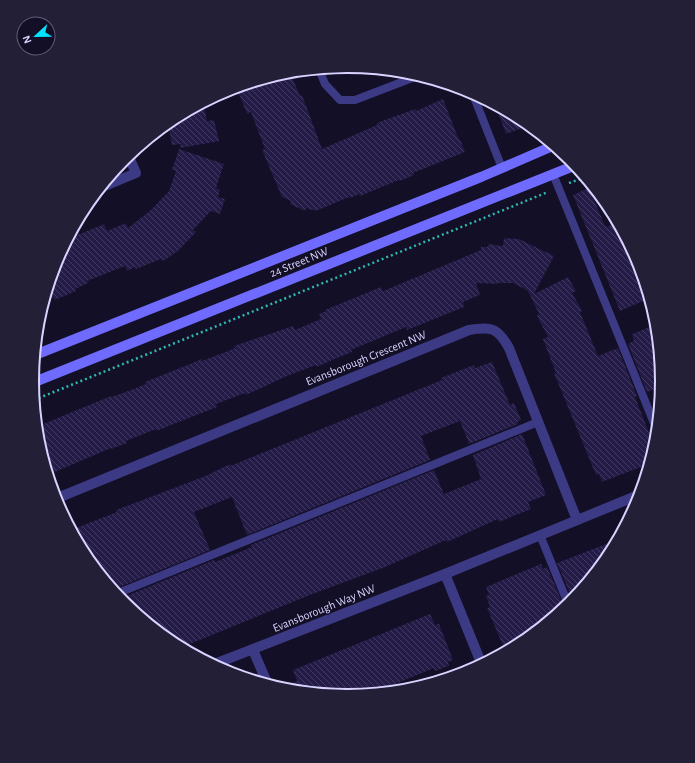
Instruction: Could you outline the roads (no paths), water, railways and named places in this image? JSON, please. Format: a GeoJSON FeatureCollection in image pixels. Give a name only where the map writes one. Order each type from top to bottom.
{"type":"FeatureCollection","features":[{"type":"Feature","properties":{"kind":"street","name":"24 Street NW"},"geometry":{"type":"LineString","coordinates":[[41,353],[502,168],[548,148]]}},
{"type":"Feature","properties":{"kind":"street"},"geometry":{"type":"LineString","coordinates":[[112,183],[136,173],[131,161]]}},
{"type":"Feature","properties":{"kind":"street","name":"24 Street NW"},"geometry":{"type":"LineString","coordinates":[[39,379],[570,167]]}},
{"type":"Feature","properties":{"kind":"street","name":"Evansborough Crescent NW"},"geometry":{"type":"LineString","coordinates":[[61,497],[469,330],[483,328],[494,329],[503,336],[506,342],[577,520]]}},
{"type":"Feature","properties":{"kind":"street","name":"Evansborough Way NW"},"geometry":{"type":"LineString","coordinates":[[220,662],[445,574],[634,497]]}},
{"type":"Feature","properties":{"kind":"street"},"geometry":{"type":"LineString","coordinates":[[445,574],[480,660]]}},
{"type":"Feature","properties":{"kind":"street"},"geometry":{"type":"LineString","coordinates":[[253,650],[265,678]]}},
{"type":"Feature","properties":{"kind":"lane"},"geometry":{"type":"LineString","coordinates":[[321,75],[325,84],[340,100],[355,100],[409,79]]}},
{"type":"Feature","properties":{"kind":"lane"},"geometry":{"type":"LineString","coordinates":[[475,101],[502,168]]}},
{"type":"Feature","properties":{"kind":"lane"},"geometry":{"type":"LineString","coordinates":[[553,174],[653,420]]}},
{"type":"Feature","properties":{"kind":"lane"},"geometry":{"type":"LineString","coordinates":[[122,592],[538,422]]}},
{"type":"Feature","properties":{"kind":"lane"},"geometry":{"type":"LineString","coordinates":[[540,535],[566,600]]}}]}
